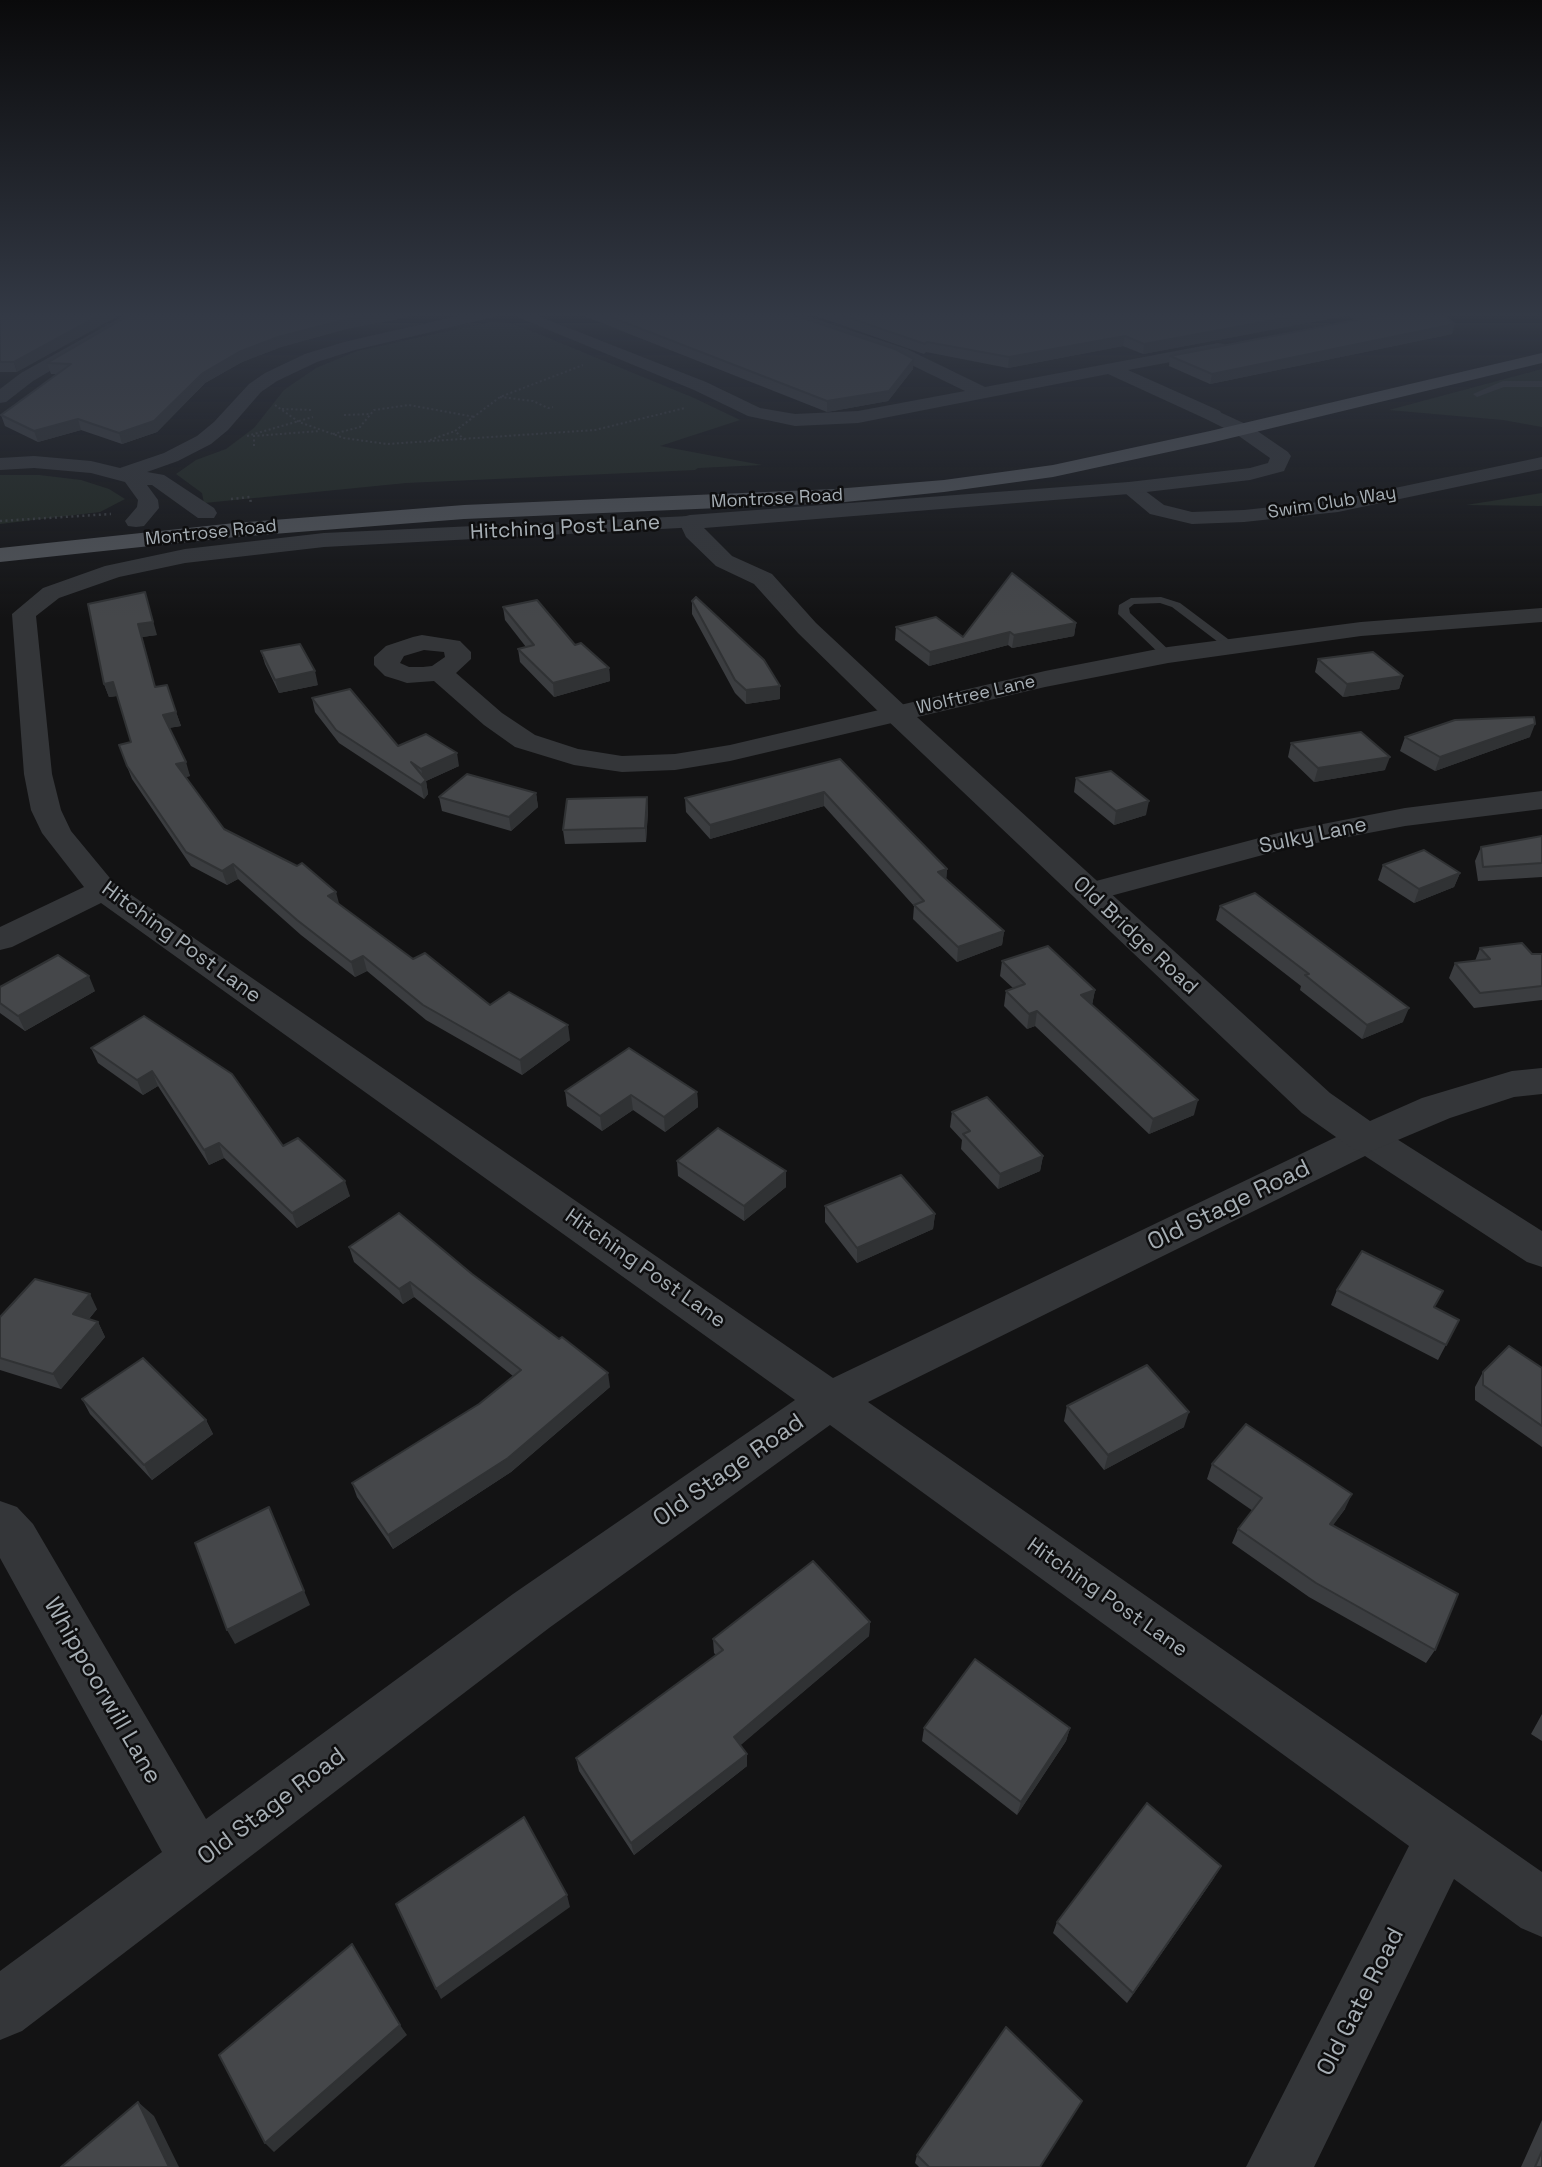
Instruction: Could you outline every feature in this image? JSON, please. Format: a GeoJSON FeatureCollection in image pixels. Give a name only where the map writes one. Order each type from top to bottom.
{"type":"FeatureCollection","features":[{"type":"Feature","properties":{"kind":"main road"},"geometry":{"type":"LineString","coordinates":[[1178,422],[1212,415]]}},
{"type":"Feature","properties":{"kind":"main road","name":"Montrose Road"},"geometry":{"type":"LineString","coordinates":[[0,555],[235,530],[464,512],[822,497],[930,487],[1053,471],[1305,415]]}},
{"type":"Feature","properties":{"kind":"main road","name":"Montrose Road"},"geometry":{"type":"LineString","coordinates":[[359,500],[813,481],[910,472],[964,463]]}},
{"type":"Feature","properties":{"kind":"main road","name":"Montrose Road"},"geometry":{"type":"LineString","coordinates":[[0,535],[266,507]]}},
{"type":"Feature","properties":{"kind":"street"},"geometry":{"type":"LineString","coordinates":[[129,476],[204,440],[231,415]]}},
{"type":"Feature","properties":{"kind":"street"},"geometry":{"type":"LineString","coordinates":[[769,415],[824,421],[868,415]]}},
{"type":"Feature","properties":{"kind":"street","name":"Hitching Post Lane"},"geometry":{"type":"LineString","coordinates":[[1213,415],[1243,430],[1281,456],[1277,467],[1250,474],[1129,488],[748,520],[329,540],[185,556],[113,571],[51,593],[24,614],[13,653],[38,774],[46,810],[57,833],[103,890],[830,1400],[1542,1907]]}},
{"type":"Feature","properties":{"kind":"street"},"geometry":{"type":"LineString","coordinates":[[0,464],[34,463],[91,467],[157,479],[206,513]]}},
{"type":"Feature","properties":{"kind":"street","name":"Swim Club Way"},"geometry":{"type":"LineString","coordinates":[[1129,488],[1157,510],[1192,518],[1244,516],[1338,506],[1542,463]]}},
{"type":"Feature","properties":{"kind":"street"},"geometry":{"type":"LineString","coordinates":[[129,476],[148,500],[148,508],[136,521]]}},
{"type":"Feature","properties":{"kind":"street"},"geometry":{"type":"LineString","coordinates":[[748,520],[758,560]]}},
{"type":"Feature","properties":{"kind":"street","name":"Old Bridge Road"},"geometry":{"type":"LineString","coordinates":[[690,522],[694,532],[724,561],[758,560],[807,628],[1316,1103],[1367,1139],[1542,1251]]}},
{"type":"Feature","properties":{"kind":"street","name":"Wolftree Lane"},"geometry":{"type":"LineString","coordinates":[[439,672],[493,719],[526,741],[574,757],[621,764],[675,762],[730,753],[1045,679],[1168,655],[1362,629],[1542,615]]}},
{"type":"Feature","properties":{"kind":"street","name":"Sulky Lane"},"geometry":{"type":"LineString","coordinates":[[1088,893],[1282,841],[1405,817],[1542,800]]}},
{"type":"Feature","properties":{"kind":"street"},"geometry":{"type":"LineString","coordinates":[[0,940],[103,890]]}},
{"type":"Feature","properties":{"kind":"street","name":"Old Stage Road"},"geometry":{"type":"LineString","coordinates":[[0,2010],[531,1611],[830,1400],[1436,1108],[1512,1084],[1542,1081]]}},
{"type":"Feature","properties":{"kind":"street","name":"Whippoorwill Lane"},"geometry":{"type":"LineString","coordinates":[[0,1523],[16,1540],[200,1862]]}},
{"type":"Feature","properties":{"kind":"street","name":"Old Gate Road"},"geometry":{"type":"LineString","coordinates":[[1279,2167],[1444,1837]]}},
{"type":"Feature","properties":{"kind":"lane"},"geometry":{"type":"LineString","coordinates":[[1168,655],[1124,614],[1123,607],[1131,601],[1147,598],[1168,602],[1230,645]]}},
{"type":"Feature","properties":{"kind":"path"},"geometry":{"type":"LineString","coordinates":[[289,415],[299,422],[332,434],[369,443],[422,443],[595,430],[660,415]]}},
{"type":"Feature","properties":{"kind":"path"},"geometry":{"type":"LineString","coordinates":[[332,434],[359,427],[370,415]]}},
{"type":"Feature","properties":{"kind":"path"},"geometry":{"type":"LineString","coordinates":[[465,415],[475,417]]}},
{"type":"Feature","properties":{"kind":"path"},"geometry":{"type":"LineString","coordinates":[[254,436],[313,417]]}},
{"type":"Feature","properties":{"kind":"path"},"geometry":{"type":"LineString","coordinates":[[422,443],[455,431],[475,417]]}},
{"type":"Feature","properties":{"kind":"path"},"geometry":{"type":"LineString","coordinates":[[243,436],[324,431]]}},
{"type":"Feature","properties":{"kind":"path"},"geometry":{"type":"LineString","coordinates":[[455,431],[465,440]]}},
{"type":"Feature","properties":{"kind":"path"},"geometry":{"type":"LineString","coordinates":[[254,436],[254,446]]}},
{"type":"Feature","properties":{"kind":"path"},"geometry":{"type":"LineString","coordinates":[[0,521],[115,514]]}},
{"type":"Feature","properties":{"kind":"shaded area"},"geometry":{"type":"Polygon","coordinates":[[[264,415],[730,415],[740,420],[660,446],[762,465],[406,483],[204,503],[202,493],[176,474],[196,460],[226,449],[254,428],[264,415]]]}},
{"type":"Feature","properties":{"kind":"shaded area"},"geometry":{"type":"Polygon","coordinates":[[[1447,415],[1542,415],[1542,427],[1447,415]]]}},
{"type":"Feature","properties":{"kind":"shaded area"},"geometry":{"type":"Polygon","coordinates":[[[0,475],[39,475],[81,480],[109,489],[125,499],[100,512],[0,524],[0,475]]]}},
{"type":"Feature","properties":{"kind":"shaded area"},"geometry":{"type":"Polygon","coordinates":[[[1542,493],[1542,506],[1466,505],[1542,493]]]}},
{"type":"Feature","properties":{"kind":"building"},"geometry":{"type":"Polygon","coordinates":[[[1,415],[160,415],[154,421],[119,433],[78,419],[34,431],[1,415]]]}},
{"type":"Feature","properties":{"kind":"building"},"geometry":{"type":"Polygon","coordinates":[[[1012,573],[1076,623],[1014,635],[1010,632],[930,652],[896,627],[936,617],[963,637],[1012,573]]]}},
{"type":"Feature","properties":{"kind":"building"},"geometry":{"type":"Polygon","coordinates":[[[145,592],[153,622],[138,624],[155,687],[167,685],[176,712],[163,715],[186,762],[176,764],[224,829],[297,866],[302,863],[336,892],[328,896],[413,959],[425,953],[490,1005],[509,992],[568,1025],[520,1060],[423,1005],[363,956],[351,962],[297,920],[233,864],[222,871],[186,852],[127,766],[119,745],[131,742],[113,682],[104,684],[88,604],[145,592]]]}},
{"type":"Feature","properties":{"kind":"building"},"geometry":{"type":"Polygon","coordinates":[[[696,597],[764,660],[780,686],[746,690],[735,680],[692,601],[696,597]]]}},
{"type":"Feature","properties":{"kind":"building"},"geometry":{"type":"Polygon","coordinates":[[[537,600],[575,645],[581,643],[609,668],[553,683],[518,649],[534,645],[503,607],[537,600]]]}},
{"type":"Feature","properties":{"kind":"building"},"geometry":{"type":"Polygon","coordinates":[[[300,644],[315,671],[275,680],[261,651],[300,644]]]}},
{"type":"Feature","properties":{"kind":"building"},"geometry":{"type":"Polygon","coordinates":[[[1373,652],[1403,676],[1347,684],[1318,659],[1373,652]]]}},
{"type":"Feature","properties":{"kind":"building"},"geometry":{"type":"Polygon","coordinates":[[[350,689],[398,746],[426,734],[457,753],[421,769],[411,762],[426,780],[421,785],[336,730],[312,698],[350,689]]]}},
{"type":"Feature","properties":{"kind":"building"},"geometry":{"type":"Polygon","coordinates":[[[1534,717],[1535,724],[1440,757],[1405,737],[1455,720],[1534,717]]]}},
{"type":"Feature","properties":{"kind":"building"},"geometry":{"type":"Polygon","coordinates":[[[1361,732],[1390,757],[1318,768],[1291,743],[1361,732]]]}},
{"type":"Feature","properties":{"kind":"building"},"geometry":{"type":"Polygon","coordinates":[[[840,759],[947,869],[938,872],[1004,931],[958,947],[914,905],[924,901],[824,792],[710,825],[685,798],[840,759]]]}},
{"type":"Feature","properties":{"kind":"building"},"geometry":{"type":"Polygon","coordinates":[[[1111,771],[1149,801],[1116,811],[1076,778],[1111,771]]]}},
{"type":"Feature","properties":{"kind":"building"},"geometry":{"type":"Polygon","coordinates":[[[467,774],[536,793],[509,817],[439,797],[467,774]]]}},
{"type":"Feature","properties":{"kind":"building"},"geometry":{"type":"Polygon","coordinates":[[[647,797],[645,828],[563,830],[567,799],[647,797]]]}},
{"type":"Feature","properties":{"kind":"building"},"geometry":{"type":"Polygon","coordinates":[[[1542,836],[1542,863],[1483,867],[1481,847],[1542,836]]]}},
{"type":"Feature","properties":{"kind":"building"},"geometry":{"type":"Polygon","coordinates":[[[1424,850],[1460,873],[1419,889],[1383,865],[1424,850]]]}},
{"type":"Feature","properties":{"kind":"building"},"geometry":{"type":"Polygon","coordinates":[[[1255,893],[1409,1008],[1367,1025],[1305,975],[1309,974],[1220,906],[1255,893]]]}},
{"type":"Feature","properties":{"kind":"building"},"geometry":{"type":"Polygon","coordinates":[[[1522,943],[1532,954],[1542,954],[1542,986],[1480,993],[1455,963],[1490,959],[1480,948],[1522,943]]]}},
{"type":"Feature","properties":{"kind":"building"},"geometry":{"type":"Polygon","coordinates":[[[1048,946],[1095,990],[1081,995],[1198,1100],[1153,1119],[1037,1011],[1029,1014],[1006,991],[1025,984],[1002,961],[1048,946]]]}},
{"type":"Feature","properties":{"kind":"building"},"geometry":{"type":"Polygon","coordinates":[[[58,955],[89,976],[18,1016],[0,1003],[0,987],[58,955]]]}},
{"type":"Feature","properties":{"kind":"building"},"geometry":{"type":"Polygon","coordinates":[[[144,1016],[232,1074],[283,1146],[298,1138],[345,1181],[292,1213],[219,1143],[204,1150],[152,1071],[137,1080],[91,1048],[144,1016]]]}},
{"type":"Feature","properties":{"kind":"building"},"geometry":{"type":"Polygon","coordinates":[[[629,1048],[697,1092],[664,1117],[631,1095],[600,1116],[565,1091],[629,1048]]]}},
{"type":"Feature","properties":{"kind":"building"},"geometry":{"type":"Polygon","coordinates":[[[987,1097],[1043,1156],[1000,1174],[963,1134],[970,1131],[952,1112],[987,1097]]]}},
{"type":"Feature","properties":{"kind":"building"},"geometry":{"type":"Polygon","coordinates":[[[718,1128],[786,1171],[744,1206],[677,1161],[718,1128]]]}},
{"type":"Feature","properties":{"kind":"building"},"geometry":{"type":"Polygon","coordinates":[[[901,1175],[935,1214],[857,1248],[825,1206],[901,1175]]]}},
{"type":"Feature","properties":{"kind":"building"},"geometry":{"type":"Polygon","coordinates":[[[399,1213],[472,1274],[608,1373],[508,1458],[388,1535],[352,1483],[479,1404],[521,1370],[410,1282],[399,1289],[349,1247],[399,1213]]]}},
{"type":"Feature","properties":{"kind":"building"},"geometry":{"type":"Polygon","coordinates":[[[1362,1251],[1443,1291],[1434,1307],[1459,1320],[1446,1345],[1337,1290],[1362,1251]]]}},
{"type":"Feature","properties":{"kind":"building"},"geometry":{"type":"Polygon","coordinates":[[[35,1279],[90,1294],[73,1314],[98,1322],[53,1374],[0,1358],[0,1317],[35,1279]]]}},
{"type":"Feature","properties":{"kind":"building"},"geometry":{"type":"Polygon","coordinates":[[[1509,1346],[1542,1368],[1542,1426],[1483,1385],[1483,1372],[1509,1346]]]}},
{"type":"Feature","properties":{"kind":"building"},"geometry":{"type":"Polygon","coordinates":[[[143,1358],[206,1420],[144,1465],[82,1399],[143,1358]]]}},
{"type":"Feature","properties":{"kind":"building"},"geometry":{"type":"Polygon","coordinates":[[[1147,1365],[1189,1412],[1108,1455],[1067,1406],[1147,1365]]]}},
{"type":"Feature","properties":{"kind":"building"},"geometry":{"type":"Polygon","coordinates":[[[1246,1424],[1352,1494],[1330,1524],[1458,1594],[1435,1650],[1316,1583],[1238,1529],[1262,1498],[1212,1464],[1246,1424]]]}},
{"type":"Feature","properties":{"kind":"building"},"geometry":{"type":"Polygon","coordinates":[[[269,1507],[304,1591],[227,1630],[195,1543],[269,1507]]]}},
{"type":"Feature","properties":{"kind":"building"},"geometry":{"type":"Polygon","coordinates":[[[813,1561],[870,1622],[734,1737],[747,1754],[631,1843],[576,1758],[723,1650],[713,1639],[813,1561]]]}},
{"type":"Feature","properties":{"kind":"building"},"geometry":{"type":"Polygon","coordinates":[[[975,1659],[1070,1728],[1021,1802],[924,1728],[975,1659]]]}},
{"type":"Feature","properties":{"kind":"building"},"geometry":{"type":"Polygon","coordinates":[[[1147,1803],[1221,1866],[1133,1993],[1057,1922],[1147,1803]]]}},
{"type":"Feature","properties":{"kind":"building"},"geometry":{"type":"Polygon","coordinates":[[[524,1817],[567,1895],[436,1989],[396,1904],[524,1817]]]}},
{"type":"Feature","properties":{"kind":"building"},"geometry":{"type":"Polygon","coordinates":[[[352,1944],[400,2025],[265,2143],[219,2055],[352,1944]]]}},
{"type":"Feature","properties":{"kind":"building"},"geometry":{"type":"Polygon","coordinates":[[[1006,2027],[1082,2101],[1040,2167],[929,2167],[917,2155],[1006,2027]]]}},
{"type":"Feature","properties":{"kind":"building"},"geometry":{"type":"Polygon","coordinates":[[[138,2102],[169,2167],[61,2167],[138,2102]]]}},
{"type":"Feature","properties":{"kind":"building"},"geometry":{"type":"Polygon","coordinates":[[[1542,2151],[1542,2167],[1535,2167],[1542,2151]]]}}]}
